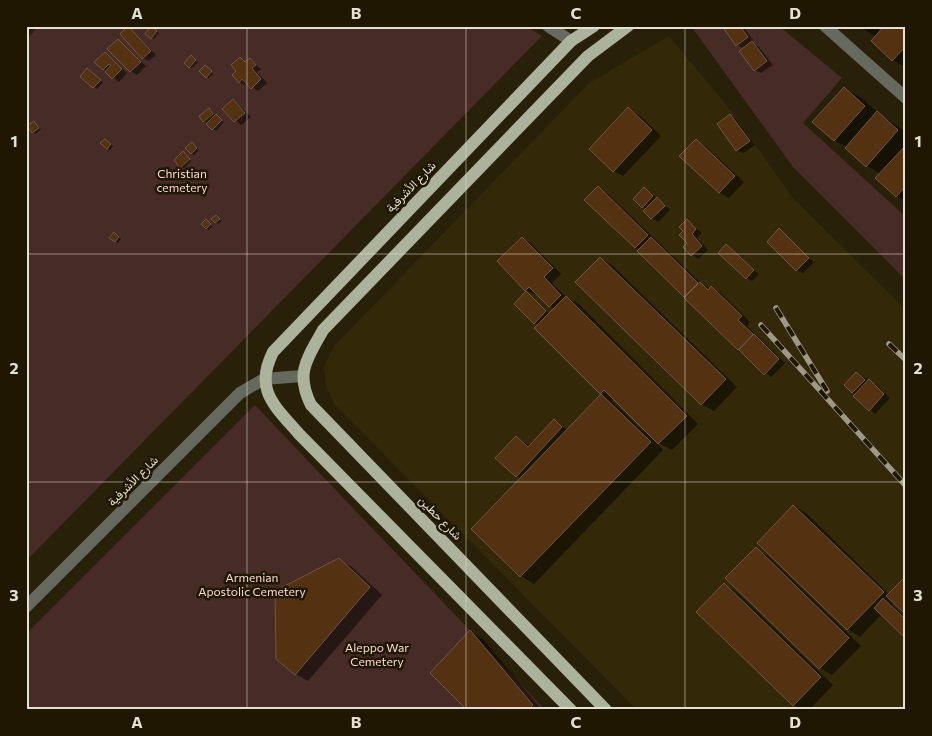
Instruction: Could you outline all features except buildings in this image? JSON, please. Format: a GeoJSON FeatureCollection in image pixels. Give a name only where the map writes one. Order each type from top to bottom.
{"type":"FeatureCollection","features":[{"type":"Feature","properties":{"kind":"main road","name":"شارع الأشرفية"},"geometry":{"type":"LineString","coordinates":[[264,379],[266,368],[273,352],[571,41],[594,26]]}},
{"type":"Feature","properties":{"kind":"main road"},"geometry":{"type":"LineString","coordinates":[[302,376],[307,360],[323,330],[588,56],[628,26]]}},
{"type":"Feature","properties":{"kind":"main road","name":"شارع حطين"},"geometry":{"type":"LineString","coordinates":[[302,376],[305,393],[311,405],[606,710]]}},
{"type":"Feature","properties":{"kind":"main road"},"geometry":{"type":"LineString","coordinates":[[264,379],[270,397],[299,434],[571,710]]}},
{"type":"Feature","properties":{"kind":"street"},"geometry":{"type":"LineString","coordinates":[[548,26],[571,41]]}},
{"type":"Feature","properties":{"kind":"street"},"geometry":{"type":"LineString","coordinates":[[825,26],[906,98]]}},
{"type":"Feature","properties":{"kind":"street","name":"شارع الأشرفية"},"geometry":{"type":"LineString","coordinates":[[26,608],[240,393],[264,379],[302,376]]}},
{"type":"Feature","properties":{"kind":"shaded area"},"geometry":{"type":"Polygon","coordinates":[[[669,36],[734,114],[792,197],[906,310],[906,710],[637,710],[334,404],[326,386],[324,367],[335,345],[589,83],[669,36]]]}},
{"type":"Feature","properties":{"kind":"green space","name":"Christian cemetery"},"geometry":{"type":"Polygon","coordinates":[[[38,26],[526,26],[542,36],[26,561],[26,41],[38,26]]]}},
{"type":"Feature","properties":{"kind":"green space"},"geometry":{"type":"Polygon","coordinates":[[[691,26],[779,26],[842,78],[803,123],[906,217],[906,280],[793,167],[691,26]]]}},
{"type":"Feature","properties":{"kind":"green space","name":"Armenian Apostolic Cemetery"},"geometry":{"type":"Polygon","coordinates":[[[255,405],[545,710],[26,710],[26,634],[255,405]]]}},
{"type":"Feature","properties":{"kind":"railway"},"geometry":{"type":"LineString","coordinates":[[776,308],[827,391]]}},
{"type":"Feature","properties":{"kind":"railway"},"geometry":{"type":"LineString","coordinates":[[761,325],[906,486]]}},
{"type":"Feature","properties":{"kind":"railway"},"geometry":{"type":"LineString","coordinates":[[889,344],[906,360]]}},
{"type":"Feature","properties":{"kind":"park label","name":"Aleppo War Cemetery"},"geometry":{"type":"Point","coordinates":[377,655]}}]}
